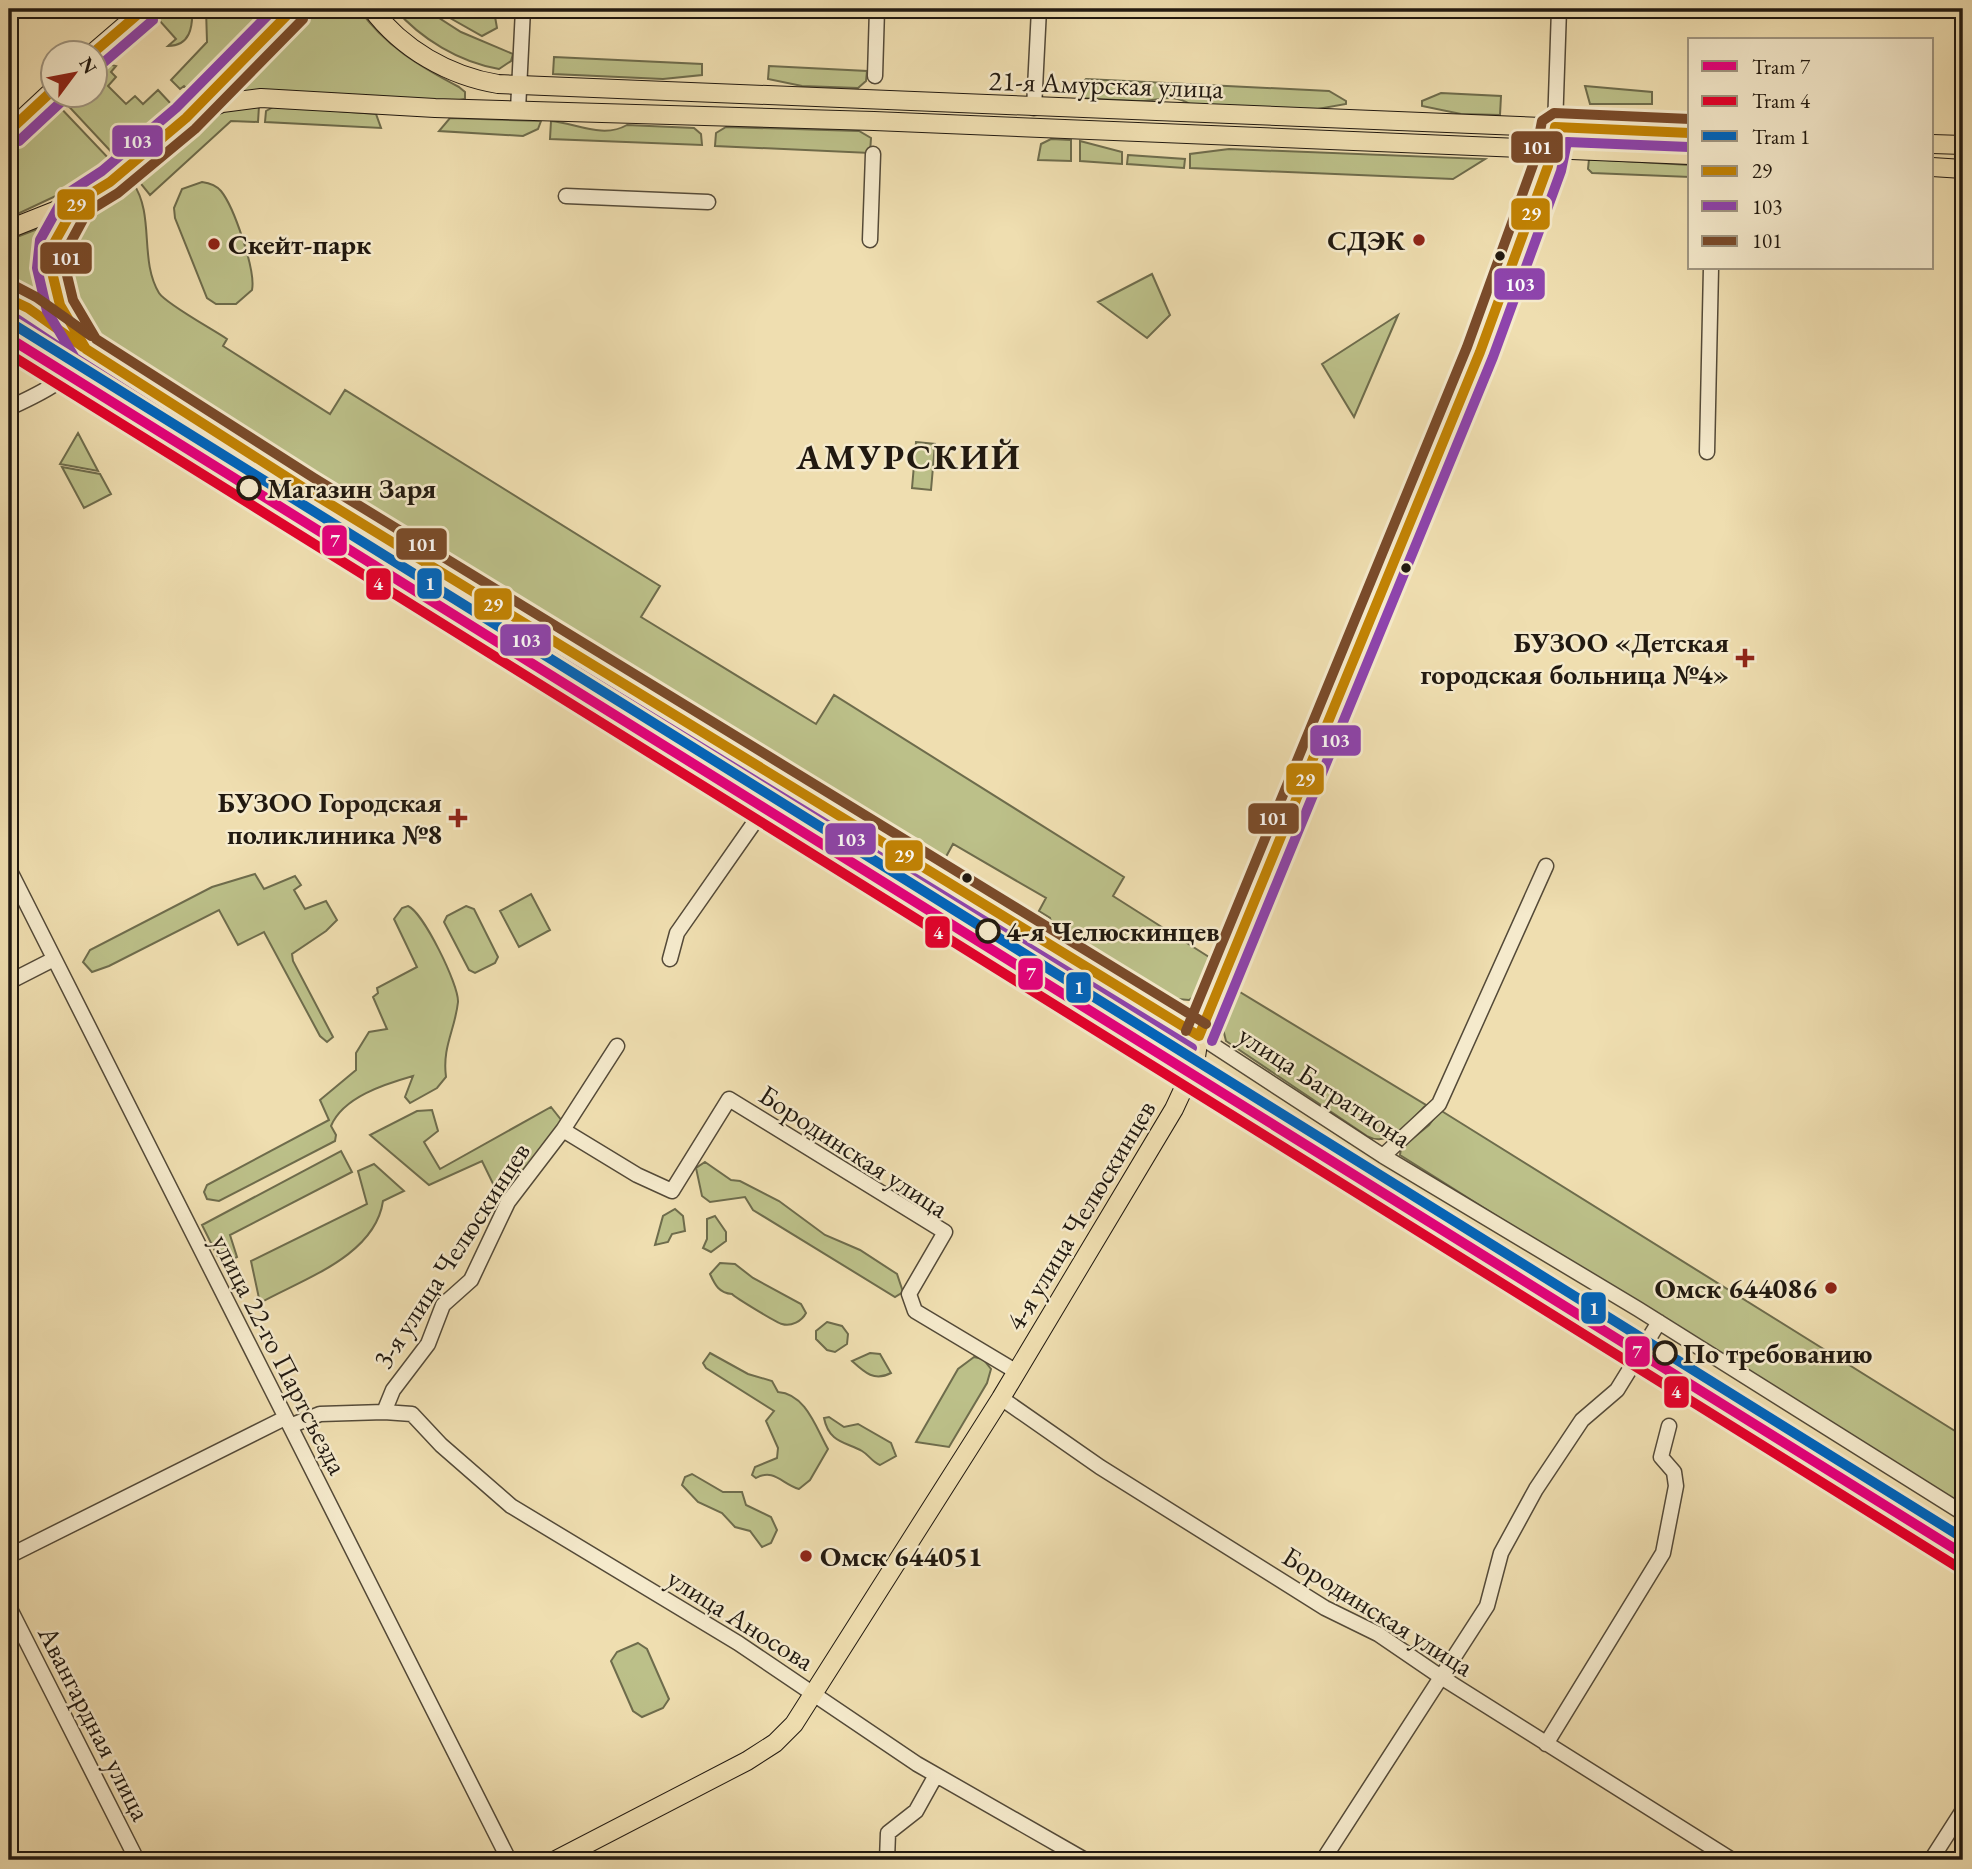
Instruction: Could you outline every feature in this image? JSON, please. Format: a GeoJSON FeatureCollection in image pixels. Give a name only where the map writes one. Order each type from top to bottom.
{"type":"FeatureCollection","features":[{"type":"Feature","properties":{"kind":"main road"},"geometry":{"type":"LineString","coordinates":[[108,40],[144,9]]}},
{"type":"Feature","properties":{"kind":"main road"},"geometry":{"type":"LineString","coordinates":[[9,229],[76,202],[110,183],[186,118],[293,9]]}},
{"type":"Feature","properties":{"kind":"main road","name":"21-я Амурская улица"},"geometry":{"type":"LineString","coordinates":[[372,9],[407,44],[448,70],[481,81],[519,85],[1688,133]]}},
{"type":"Feature","properties":{"kind":"main road","name":"21-я Амурская улица"},"geometry":{"type":"LineString","coordinates":[[186,118],[222,103],[261,97],[518,110],[1688,155]]}},
{"type":"Feature","properties":{"kind":"main road"},"geometry":{"type":"LineString","coordinates":[[9,131],[38,103]]}},
{"type":"Feature","properties":{"kind":"main road","name":"4-я улица Челюскинцев"},"geometry":{"type":"LineString","coordinates":[[556,1860],[747,1761],[775,1744],[794,1724],[1001,1398],[1174,1110],[1195,1064],[1199,1036],[1480,352],[1553,148],[1555,127]]}},
{"type":"Feature","properties":{"kind":"main road"},"geometry":{"type":"LineString","coordinates":[[1934,144],[1963,145]]}},
{"type":"Feature","properties":{"kind":"main road"},"geometry":{"type":"LineString","coordinates":[[1934,167],[1963,169]]}},
{"type":"Feature","properties":{"kind":"main road"},"geometry":{"type":"LineString","coordinates":[[76,202],[53,245],[51,268],[60,305],[86,349]]}},
{"type":"Feature","properties":{"kind":"main road","name":"улица Багратиона"},"geometry":{"type":"LineString","coordinates":[[9,299],[307,490],[1199,1036]]}},
{"type":"Feature","properties":{"kind":"street"},"geometry":{"type":"LineString","coordinates":[[518,110],[523,9]]}},
{"type":"Feature","properties":{"kind":"street"},"geometry":{"type":"LineString","coordinates":[[875,76],[877,9]]}},
{"type":"Feature","properties":{"kind":"street"},"geometry":{"type":"LineString","coordinates":[[1034,108],[1039,9]]}},
{"type":"Feature","properties":{"kind":"street"},"geometry":{"type":"LineString","coordinates":[[1555,127],[1559,9]]}},
{"type":"Feature","properties":{"kind":"street"},"geometry":{"type":"LineString","coordinates":[[870,240],[873,153]]}},
{"type":"Feature","properties":{"kind":"street"},"geometry":{"type":"LineString","coordinates":[[566,196],[708,202]]}},
{"type":"Feature","properties":{"kind":"street"},"geometry":{"type":"LineString","coordinates":[[1707,453],[1712,270]]}},
{"type":"Feature","properties":{"kind":"street"},"geometry":{"type":"LineString","coordinates":[[9,408],[69,374],[81,361],[86,349]]}},
{"type":"Feature","properties":{"kind":"street"},"geometry":{"type":"LineString","coordinates":[[670,958],[677,933],[784,780]]}},
{"type":"Feature","properties":{"kind":"street"},"geometry":{"type":"LineString","coordinates":[[1383,1156],[1439,1104],[1546,866]]}},
{"type":"Feature","properties":{"kind":"street","name":"улица 22-го Партсъезда"},"geometry":{"type":"LineString","coordinates":[[9,869],[509,1860]]}},
{"type":"Feature","properties":{"kind":"street"},"geometry":{"type":"LineString","coordinates":[[9,982],[54,959]]}},
{"type":"Feature","properties":{"kind":"street","name":"улица Багратиона"},"geometry":{"type":"LineString","coordinates":[[1199,1036],[1383,1156],[1659,1322],[1963,1513]]}},
{"type":"Feature","properties":{"kind":"street","name":"3-я улица Челюскинцев"},"geometry":{"type":"LineString","coordinates":[[9,1556],[288,1422],[320,1414],[384,1412],[393,1390],[428,1345],[443,1305],[471,1280],[508,1202],[563,1130],[617,1046]]}},
{"type":"Feature","properties":{"kind":"street","name":"Бородинская улица"},"geometry":{"type":"LineString","coordinates":[[563,1130],[637,1175],[672,1191],[729,1099],[945,1232],[909,1294],[915,1311],[1017,1372]]}},
{"type":"Feature","properties":{"kind":"street"},"geometry":{"type":"LineString","coordinates":[[1323,1860],[1487,1606],[1502,1553],[1536,1489],[1582,1420],[1616,1390],[1659,1322]]}},
{"type":"Feature","properties":{"kind":"street","name":"Бородинская улица"},"geometry":{"type":"LineString","coordinates":[[1001,1398],[1100,1467],[1325,1608],[1378,1634],[1441,1677],[1732,1860]]}},
{"type":"Feature","properties":{"kind":"street","name":"улица Аносова"},"geometry":{"type":"LineString","coordinates":[[384,1412],[412,1414],[441,1445],[511,1506],[738,1643],[936,1774],[1085,1860]]}},
{"type":"Feature","properties":{"kind":"street"},"geometry":{"type":"LineString","coordinates":[[1546,1744],[1663,1553],[1675,1486],[1674,1472],[1661,1457],[1669,1426]]}},
{"type":"Feature","properties":{"kind":"street","name":"Авангардная улица"},"geometry":{"type":"LineString","coordinates":[[9,1607],[137,1860]]}},
{"type":"Feature","properties":{"kind":"street"},"geometry":{"type":"LineString","coordinates":[[887,1860],[888,1833],[916,1811],[936,1774]]}},
{"type":"Feature","properties":{"kind":"street"},"geometry":{"type":"LineString","coordinates":[[1931,1860],[1963,1810]]}},
{"type":"Feature","properties":{"kind":"green space"},"geometry":{"type":"Polygon","coordinates":[[[159,9],[192,9],[191,29],[181,43],[168,46],[176,39],[160,21],[151,27],[149,25],[150,16],[159,9]]]}},
{"type":"Feature","properties":{"kind":"green space"},"geometry":{"type":"Polygon","coordinates":[[[206,9],[282,9],[253,40],[118,159],[70,108],[108,108],[108,86],[126,104],[135,96],[143,104],[158,90],[172,105],[188,90],[184,86],[180,89],[171,80],[207,42],[206,9]]]}},
{"type":"Feature","properties":{"kind":"green space"},"geometry":{"type":"Polygon","coordinates":[[[308,9],[359,9],[380,34],[417,63],[459,87],[465,92],[465,99],[454,101],[228,94],[308,9]]]}},
{"type":"Feature","properties":{"kind":"green space"},"geometry":{"type":"Polygon","coordinates":[[[395,9],[425,9],[461,32],[513,54],[511,61],[499,69],[455,55],[417,30],[395,9]]]}},
{"type":"Feature","properties":{"kind":"green space"},"geometry":{"type":"Polygon","coordinates":[[[434,9],[494,11],[497,28],[482,36],[434,9]]]}},
{"type":"Feature","properties":{"kind":"green space"},"geometry":{"type":"Polygon","coordinates":[[[554,57],[702,64],[702,75],[663,79],[553,74],[554,57]]]}},
{"type":"Feature","properties":{"kind":"green space"},"geometry":{"type":"Polygon","coordinates":[[[108,64],[116,66],[111,72],[116,77],[108,86],[108,64]]]}},
{"type":"Feature","properties":{"kind":"green space"},"geometry":{"type":"Polygon","coordinates":[[[769,66],[867,71],[866,81],[858,88],[802,86],[768,79],[769,66]]]}},
{"type":"Feature","properties":{"kind":"green space"},"geometry":{"type":"Polygon","coordinates":[[[1086,79],[1329,91],[1346,101],[1346,104],[1312,110],[1192,105],[1173,98],[1144,101],[1082,98],[1083,82],[1086,79]]]}},
{"type":"Feature","properties":{"kind":"green space"},"geometry":{"type":"Polygon","coordinates":[[[1585,86],[1652,92],[1652,104],[1590,104],[1585,86]]]}},
{"type":"Feature","properties":{"kind":"green space"},"geometry":{"type":"Polygon","coordinates":[[[1441,93],[1501,96],[1500,115],[1461,114],[1422,106],[1422,101],[1441,93]]]}},
{"type":"Feature","properties":{"kind":"green space"},"geometry":{"type":"Polygon","coordinates":[[[259,106],[258,122],[231,121],[150,195],[137,179],[215,115],[228,110],[259,106]]]}},
{"type":"Feature","properties":{"kind":"green space"},"geometry":{"type":"Polygon","coordinates":[[[275,106],[376,114],[381,128],[265,122],[266,111],[275,106]]]}},
{"type":"Feature","properties":{"kind":"green space"},"geometry":{"type":"Polygon","coordinates":[[[49,108],[61,108],[113,163],[77,186],[9,218],[9,145],[49,108]]]}},
{"type":"Feature","properties":{"kind":"green space"},"geometry":{"type":"Polygon","coordinates":[[[450,118],[541,121],[538,129],[523,136],[439,131],[450,118]]]}},
{"type":"Feature","properties":{"kind":"green space"},"geometry":{"type":"Polygon","coordinates":[[[551,121],[608,131],[627,125],[694,128],[701,134],[702,145],[550,139],[551,121]]]}},
{"type":"Feature","properties":{"kind":"green space"},"geometry":{"type":"Polygon","coordinates":[[[726,127],[859,131],[871,138],[870,153],[715,146],[716,133],[726,127]]]}},
{"type":"Feature","properties":{"kind":"green space"},"geometry":{"type":"Polygon","coordinates":[[[1051,139],[1071,140],[1071,161],[1038,160],[1041,144],[1051,139]]]}},
{"type":"Feature","properties":{"kind":"green space"},"geometry":{"type":"Polygon","coordinates":[[[1080,141],[1122,152],[1122,164],[1080,161],[1080,141]]]}},
{"type":"Feature","properties":{"kind":"green space"},"geometry":{"type":"Polygon","coordinates":[[[1229,149],[1485,159],[1453,179],[1190,168],[1190,154],[1229,149]]]}},
{"type":"Feature","properties":{"kind":"green space"},"geometry":{"type":"Polygon","coordinates":[[[1128,155],[1185,159],[1184,168],[1127,164],[1128,155]]]}},
{"type":"Feature","properties":{"kind":"green space"},"geometry":{"type":"Polygon","coordinates":[[[1589,159],[1688,165],[1688,177],[1592,173],[1588,169],[1589,159]]]}},
{"type":"Feature","properties":{"kind":"green space","name":"Скейт-парк"},"geometry":{"type":"Polygon","coordinates":[[[202,182],[217,187],[226,199],[238,224],[251,269],[252,290],[236,304],[216,304],[207,298],[175,218],[174,208],[182,189],[202,182]]]}},
{"type":"Feature","properties":{"kind":"green space"},"geometry":{"type":"Polygon","coordinates":[[[133,183],[144,209],[150,266],[159,293],[180,310],[227,339],[223,346],[330,414],[345,390],[660,586],[641,617],[816,724],[834,695],[1124,877],[1113,896],[1220,964],[1207,987],[1189,1000],[1165,998],[1053,930],[1050,918],[1039,911],[1046,898],[953,844],[942,864],[416,545],[103,349],[71,314],[57,268],[69,230],[77,221],[133,183]]]}},
{"type":"Feature","properties":{"kind":"green space"},"geometry":{"type":"Polygon","coordinates":[[[58,221],[46,248],[46,261],[52,287],[69,327],[9,292],[9,240],[58,221]]]}},
{"type":"Feature","properties":{"kind":"green space"},"geometry":{"type":"Polygon","coordinates":[[[1152,274],[1170,315],[1147,338],[1098,302],[1152,274]]]}},
{"type":"Feature","properties":{"kind":"green space"},"geometry":{"type":"Polygon","coordinates":[[[1398,315],[1354,417],[1322,364],[1398,315]]]}},
{"type":"Feature","properties":{"kind":"green space"},"geometry":{"type":"Polygon","coordinates":[[[78,433],[98,471],[60,464],[78,433]]]}},
{"type":"Feature","properties":{"kind":"green space"},"geometry":{"type":"Polygon","coordinates":[[[916,442],[935,444],[931,490],[912,488],[916,442]]]}},
{"type":"Feature","properties":{"kind":"green space"},"geometry":{"type":"Polygon","coordinates":[[[62,467],[100,474],[111,494],[84,508],[62,467]]]}},
{"type":"Feature","properties":{"kind":"green space"},"geometry":{"type":"Polygon","coordinates":[[[255,874],[264,889],[295,876],[301,885],[294,890],[305,909],[326,901],[337,920],[326,931],[292,954],[293,961],[333,1037],[327,1042],[320,1036],[264,932],[238,945],[219,910],[109,966],[92,972],[83,962],[90,950],[212,887],[255,874]]]}},
{"type":"Feature","properties":{"kind":"green space"},"geometry":{"type":"Polygon","coordinates":[[[531,894],[550,930],[519,947],[500,911],[531,894]]]}},
{"type":"Feature","properties":{"kind":"green space"},"geometry":{"type":"Polygon","coordinates":[[[408,906],[431,935],[457,993],[458,1002],[447,1047],[446,1077],[437,1088],[410,1103],[405,1097],[413,1076],[366,1093],[337,1116],[331,1126],[336,1135],[335,1141],[219,1201],[207,1199],[204,1192],[207,1185],[329,1120],[320,1100],[356,1070],[356,1053],[369,1032],[387,1029],[373,997],[378,993],[377,988],[417,967],[394,919],[402,908],[408,906]]]}},
{"type":"Feature","properties":{"kind":"green space"},"geometry":{"type":"Polygon","coordinates":[[[466,906],[474,909],[498,957],[495,963],[475,973],[469,970],[444,922],[447,916],[466,906]]]}},
{"type":"Feature","properties":{"kind":"green space"},"geometry":{"type":"Polygon","coordinates":[[[1230,986],[1426,1105],[1392,1136],[1376,1139],[1367,1136],[1226,1041],[1221,1021],[1230,986]]]}},
{"type":"Feature","properties":{"kind":"green space"},"geometry":{"type":"Polygon","coordinates":[[[551,1107],[562,1121],[501,1200],[482,1161],[429,1185],[370,1135],[417,1111],[432,1110],[438,1131],[424,1142],[440,1169],[551,1107]]]}},
{"type":"Feature","properties":{"kind":"green space"},"geometry":{"type":"Polygon","coordinates":[[[1440,1110],[1963,1436],[1963,1510],[1400,1155],[1401,1148],[1429,1125],[1440,1110]]]}},
{"type":"Feature","properties":{"kind":"green space"},"geometry":{"type":"Polygon","coordinates":[[[341,1151],[352,1172],[230,1235],[237,1257],[222,1265],[202,1225],[341,1151]]]}},
{"type":"Feature","properties":{"kind":"green space"},"geometry":{"type":"Polygon","coordinates":[[[705,1162],[731,1180],[740,1181],[779,1201],[825,1235],[860,1250],[897,1274],[903,1292],[895,1297],[753,1210],[745,1197],[710,1202],[702,1196],[696,1168],[705,1162]]]}},
{"type":"Feature","properties":{"kind":"green space"},"geometry":{"type":"Polygon","coordinates":[[[374,1164],[404,1191],[383,1201],[377,1220],[366,1237],[352,1251],[316,1275],[260,1303],[251,1261],[367,1204],[358,1171],[374,1164]]]}},
{"type":"Feature","properties":{"kind":"green space"},"geometry":{"type":"Polygon","coordinates":[[[675,1209],[683,1216],[685,1231],[672,1234],[668,1242],[655,1245],[663,1216],[675,1209]]]}},
{"type":"Feature","properties":{"kind":"green space"},"geometry":{"type":"Polygon","coordinates":[[[715,1216],[726,1232],[726,1241],[711,1252],[703,1248],[707,1239],[707,1219],[715,1216]]]}},
{"type":"Feature","properties":{"kind":"green space"},"geometry":{"type":"Polygon","coordinates":[[[720,1263],[735,1264],[753,1278],[801,1304],[806,1313],[796,1323],[782,1324],[732,1294],[724,1292],[710,1274],[720,1263]]]}},
{"type":"Feature","properties":{"kind":"green space"},"geometry":{"type":"Polygon","coordinates":[[[827,1322],[842,1326],[848,1334],[847,1344],[835,1352],[827,1350],[816,1339],[816,1331],[827,1322]]]}},
{"type":"Feature","properties":{"kind":"green space"},"geometry":{"type":"Polygon","coordinates":[[[710,1353],[748,1374],[772,1381],[778,1392],[796,1399],[809,1413],[828,1449],[810,1480],[799,1489],[773,1476],[762,1475],[756,1478],[752,1475],[755,1467],[777,1458],[778,1448],[766,1421],[774,1411],[706,1368],[703,1363],[710,1353]]]}},
{"type":"Feature","properties":{"kind":"green space"},"geometry":{"type":"Polygon","coordinates":[[[870,1353],[880,1354],[891,1373],[874,1376],[852,1361],[870,1353]]]}},
{"type":"Feature","properties":{"kind":"green space"},"geometry":{"type":"Polygon","coordinates":[[[974,1357],[983,1359],[991,1369],[987,1383],[949,1447],[916,1442],[958,1369],[974,1357]]]}},
{"type":"Feature","properties":{"kind":"green space"},"geometry":{"type":"Polygon","coordinates":[[[829,1417],[844,1427],[858,1424],[891,1443],[896,1456],[877,1464],[862,1451],[834,1437],[824,1418],[829,1417]]]}},
{"type":"Feature","properties":{"kind":"green space"},"geometry":{"type":"Polygon","coordinates":[[[692,1474],[723,1492],[742,1492],[746,1505],[771,1517],[777,1530],[771,1543],[762,1547],[750,1531],[735,1527],[722,1513],[698,1502],[682,1485],[685,1477],[692,1474]]]}},
{"type":"Feature","properties":{"kind":"green space"},"geometry":{"type":"Polygon","coordinates":[[[638,1643],[647,1649],[669,1699],[663,1708],[642,1717],[633,1711],[611,1661],[617,1652],[638,1643]]]}},
{"type":"Feature","properties":{"kind":"tram line","name":"1"},"geometry":{"type":"LineString","coordinates":[[16,326],[1963,1538]]}},
{"type":"Feature","properties":{"kind":"tram line","name":"7"},"geometry":{"type":"LineString","coordinates":[[9,338],[1963,1554]]}},
{"type":"Feature","properties":{"kind":"tram line","name":"4"},"geometry":{"type":"LineString","coordinates":[[9,354],[1956,1566]]}},
{"type":"Feature","properties":{"kind":"transit line","name":"29"},"geometry":{"type":"LineString","coordinates":[[108,40],[144,9]]}},
{"type":"Feature","properties":{"kind":"transit line","name":"103"},"geometry":{"type":"LineString","coordinates":[[274,9],[176,108],[102,171],[65,195],[40,240],[37,268],[47,311],[75,358],[300,502],[1192,1048]]}},
{"type":"Feature","properties":{"kind":"transit line","name":"29"},"geometry":{"type":"LineString","coordinates":[[293,9],[186,118],[110,182],[77,202],[53,245],[51,268],[60,305],[86,349],[307,490],[1199,1036]]}},
{"type":"Feature","properties":{"kind":"transit line","name":"101"},"geometry":{"type":"LineString","coordinates":[[303,19],[195,129],[118,193],[87,212],[67,249],[65,267],[73,300],[96,339],[314,478],[1206,1024]]}},
{"type":"Feature","properties":{"kind":"transit line","name":"103"},"geometry":{"type":"LineString","coordinates":[[108,59],[153,20]]}},
{"type":"Feature","properties":{"kind":"transit line","name":"29"},"geometry":{"type":"LineString","coordinates":[[9,131],[38,104]]}},
{"type":"Feature","properties":{"kind":"transit line","name":"103"},"geometry":{"type":"LineString","coordinates":[[19,141],[54,108]]}},
{"type":"Feature","properties":{"kind":"transit line","name":"101"},"geometry":{"type":"LineString","coordinates":[[1186,1031],[1467,347],[1534,162],[1542,121],[1554,113],[1688,119]]}},
{"type":"Feature","properties":{"kind":"transit line","name":"29"},"geometry":{"type":"LineString","coordinates":[[1199,1036],[1480,352],[1548,166],[1555,127],[1688,133]]}},
{"type":"Feature","properties":{"kind":"transit line","name":"103"},"geometry":{"type":"LineString","coordinates":[[1212,1041],[1493,357],[1561,171],[1567,142],[1688,147]]}},
{"type":"Feature","properties":{"kind":"transit line","name":"101"},"geometry":{"type":"LineString","coordinates":[[15,286],[36,297],[91,336]]}},
{"type":"Feature","properties":{"kind":"transit line","name":"29"},"geometry":{"type":"LineString","coordinates":[[9,299],[28,308],[83,347]]}},
{"type":"Feature","properties":{"kind":"transit line","name":"103"},"geometry":{"type":"LineString","coordinates":[[9,314],[75,358]]}},
{"type":"Feature","properties":{"kind":"place","name":"СДЭК"},"geometry":{"type":"Point","coordinates":[1419,240]}},
{"type":"Feature","properties":{"kind":"place","name":"Скейт-парк"},"geometry":{"type":"Point","coordinates":[214,244]}},
{"type":"Feature","properties":{"kind":"place","name":"Магазин Заря"},"geometry":{"type":"Point","coordinates":[249,488]}},
{"type":"Feature","properties":{"kind":"place","name":"БУЗОО «Детская городская больница №4»"},"geometry":{"type":"Point","coordinates":[1745,658]}},
{"type":"Feature","properties":{"kind":"place","name":"БУЗОО Городская поликлиника №8"},"geometry":{"type":"Point","coordinates":[458,818]}},
{"type":"Feature","properties":{"kind":"place","name":"4-я Челюскинцев"},"geometry":{"type":"Point","coordinates":[988,931]}},
{"type":"Feature","properties":{"kind":"place","name":"Омск 644086"},"geometry":{"type":"Point","coordinates":[1831,1288]}},
{"type":"Feature","properties":{"kind":"place","name":"По требованию"},"geometry":{"type":"Point","coordinates":[1665,1353]}},
{"type":"Feature","properties":{"kind":"place","name":"Омск 644051"},"geometry":{"type":"Point","coordinates":[806,1556]}},
{"type":"Feature","properties":{"kind":"district","name":"АМУРСКИЙ"},"geometry":{"type":"Point","coordinates":[909,456]}}]}
